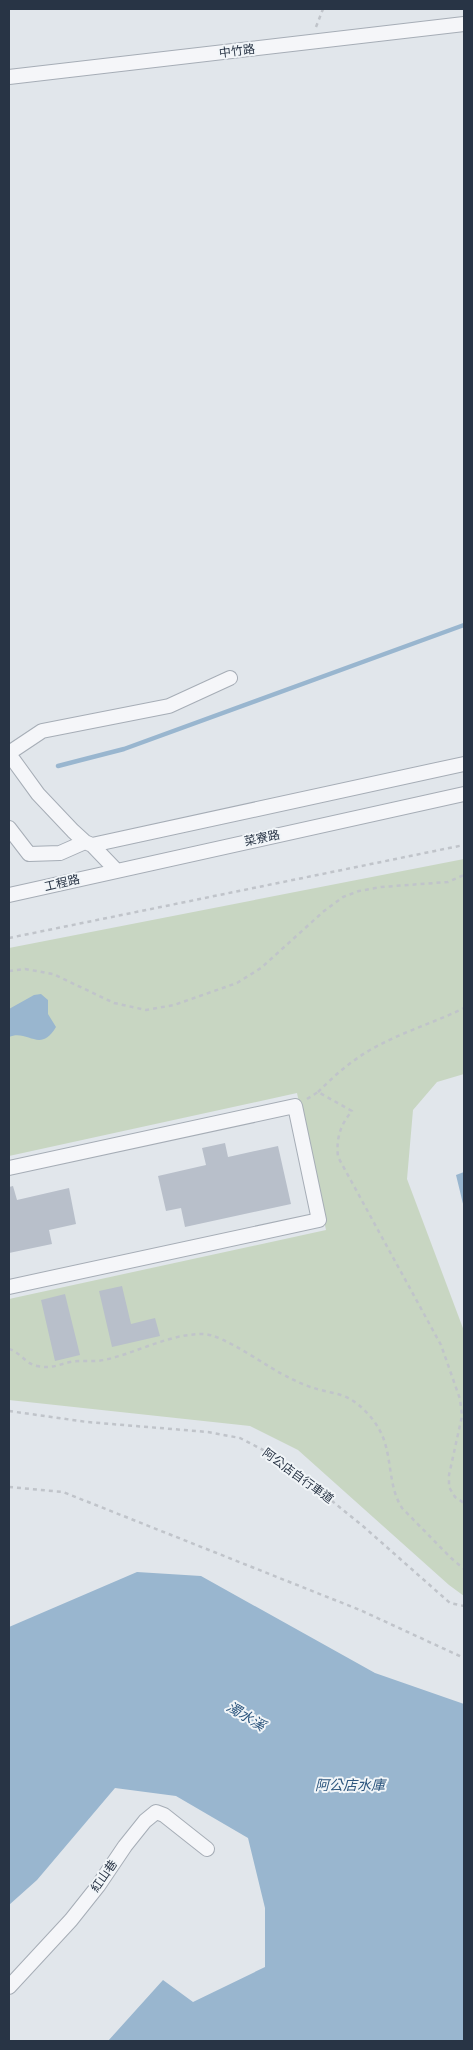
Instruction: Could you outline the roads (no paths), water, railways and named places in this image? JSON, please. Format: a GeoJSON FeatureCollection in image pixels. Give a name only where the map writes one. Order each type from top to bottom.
{"type":"FeatureCollection","features":[{"type":"Feature","properties":{"kind":"street","name":"中竹路"},"geometry":{"type":"LineString","coordinates":[[9,77],[464,24]]}},
{"type":"Feature","properties":{"kind":"street"},"geometry":{"type":"LineString","coordinates":[[116,870],[38,794],[9,753],[42,731],[169,706],[230,678]]}},
{"type":"Feature","properties":{"kind":"street"},"geometry":{"type":"LineString","coordinates":[[9,828],[30,854],[60,853],[88,843],[464,764]]}},
{"type":"Feature","properties":{"kind":"street","name":"菜寮路"},"geometry":{"type":"LineString","coordinates":[[116,870],[464,794]]}},
{"type":"Feature","properties":{"kind":"street","name":"工程路"},"geometry":{"type":"LineString","coordinates":[[9,895],[116,870]]}},
{"type":"Feature","properties":{"kind":"street"},"geometry":{"type":"LineString","coordinates":[[9,1168],[294,1106],[319,1220],[9,1287]]}},
{"type":"Feature","properties":{"kind":"street","name":"紅山巷"},"geometry":{"type":"LineString","coordinates":[[9,1987],[71,1920],[145,1821],[156,1812],[164,1815],[207,1849]]}},
{"type":"Feature","properties":{"kind":"water"},"geometry":{"type":"Polygon","coordinates":[[[41,994],[48,1000],[48,1014],[56,1027],[45,1039],[39,1040],[16,1035],[9,1037],[9,1009],[34,995],[41,994]]]}},
{"type":"Feature","properties":{"kind":"water"},"geometry":{"type":"Polygon","coordinates":[[[464,1172],[464,1208],[456,1175],[464,1172]]]}},
{"type":"Feature","properties":{"kind":"water","name":"阿公店水庫"},"geometry":{"type":"Polygon","coordinates":[[[137,1572],[201,1576],[375,1673],[464,1704],[464,2041],[108,2041],[163,1980],[193,2002],[265,1967],[265,1908],[248,1838],[176,1796],[115,1788],[37,1880],[9,1905],[9,1627],[137,1572]]]}},
{"type":"Feature","properties":{"kind":"waterway"},"geometry":{"type":"LineString","coordinates":[[58,766],[124,749],[464,625]]}},
{"type":"Feature","properties":{"kind":"water label","name":"濁水溪"},"geometry":{"type":"Point","coordinates":[246,1716]}}]}
